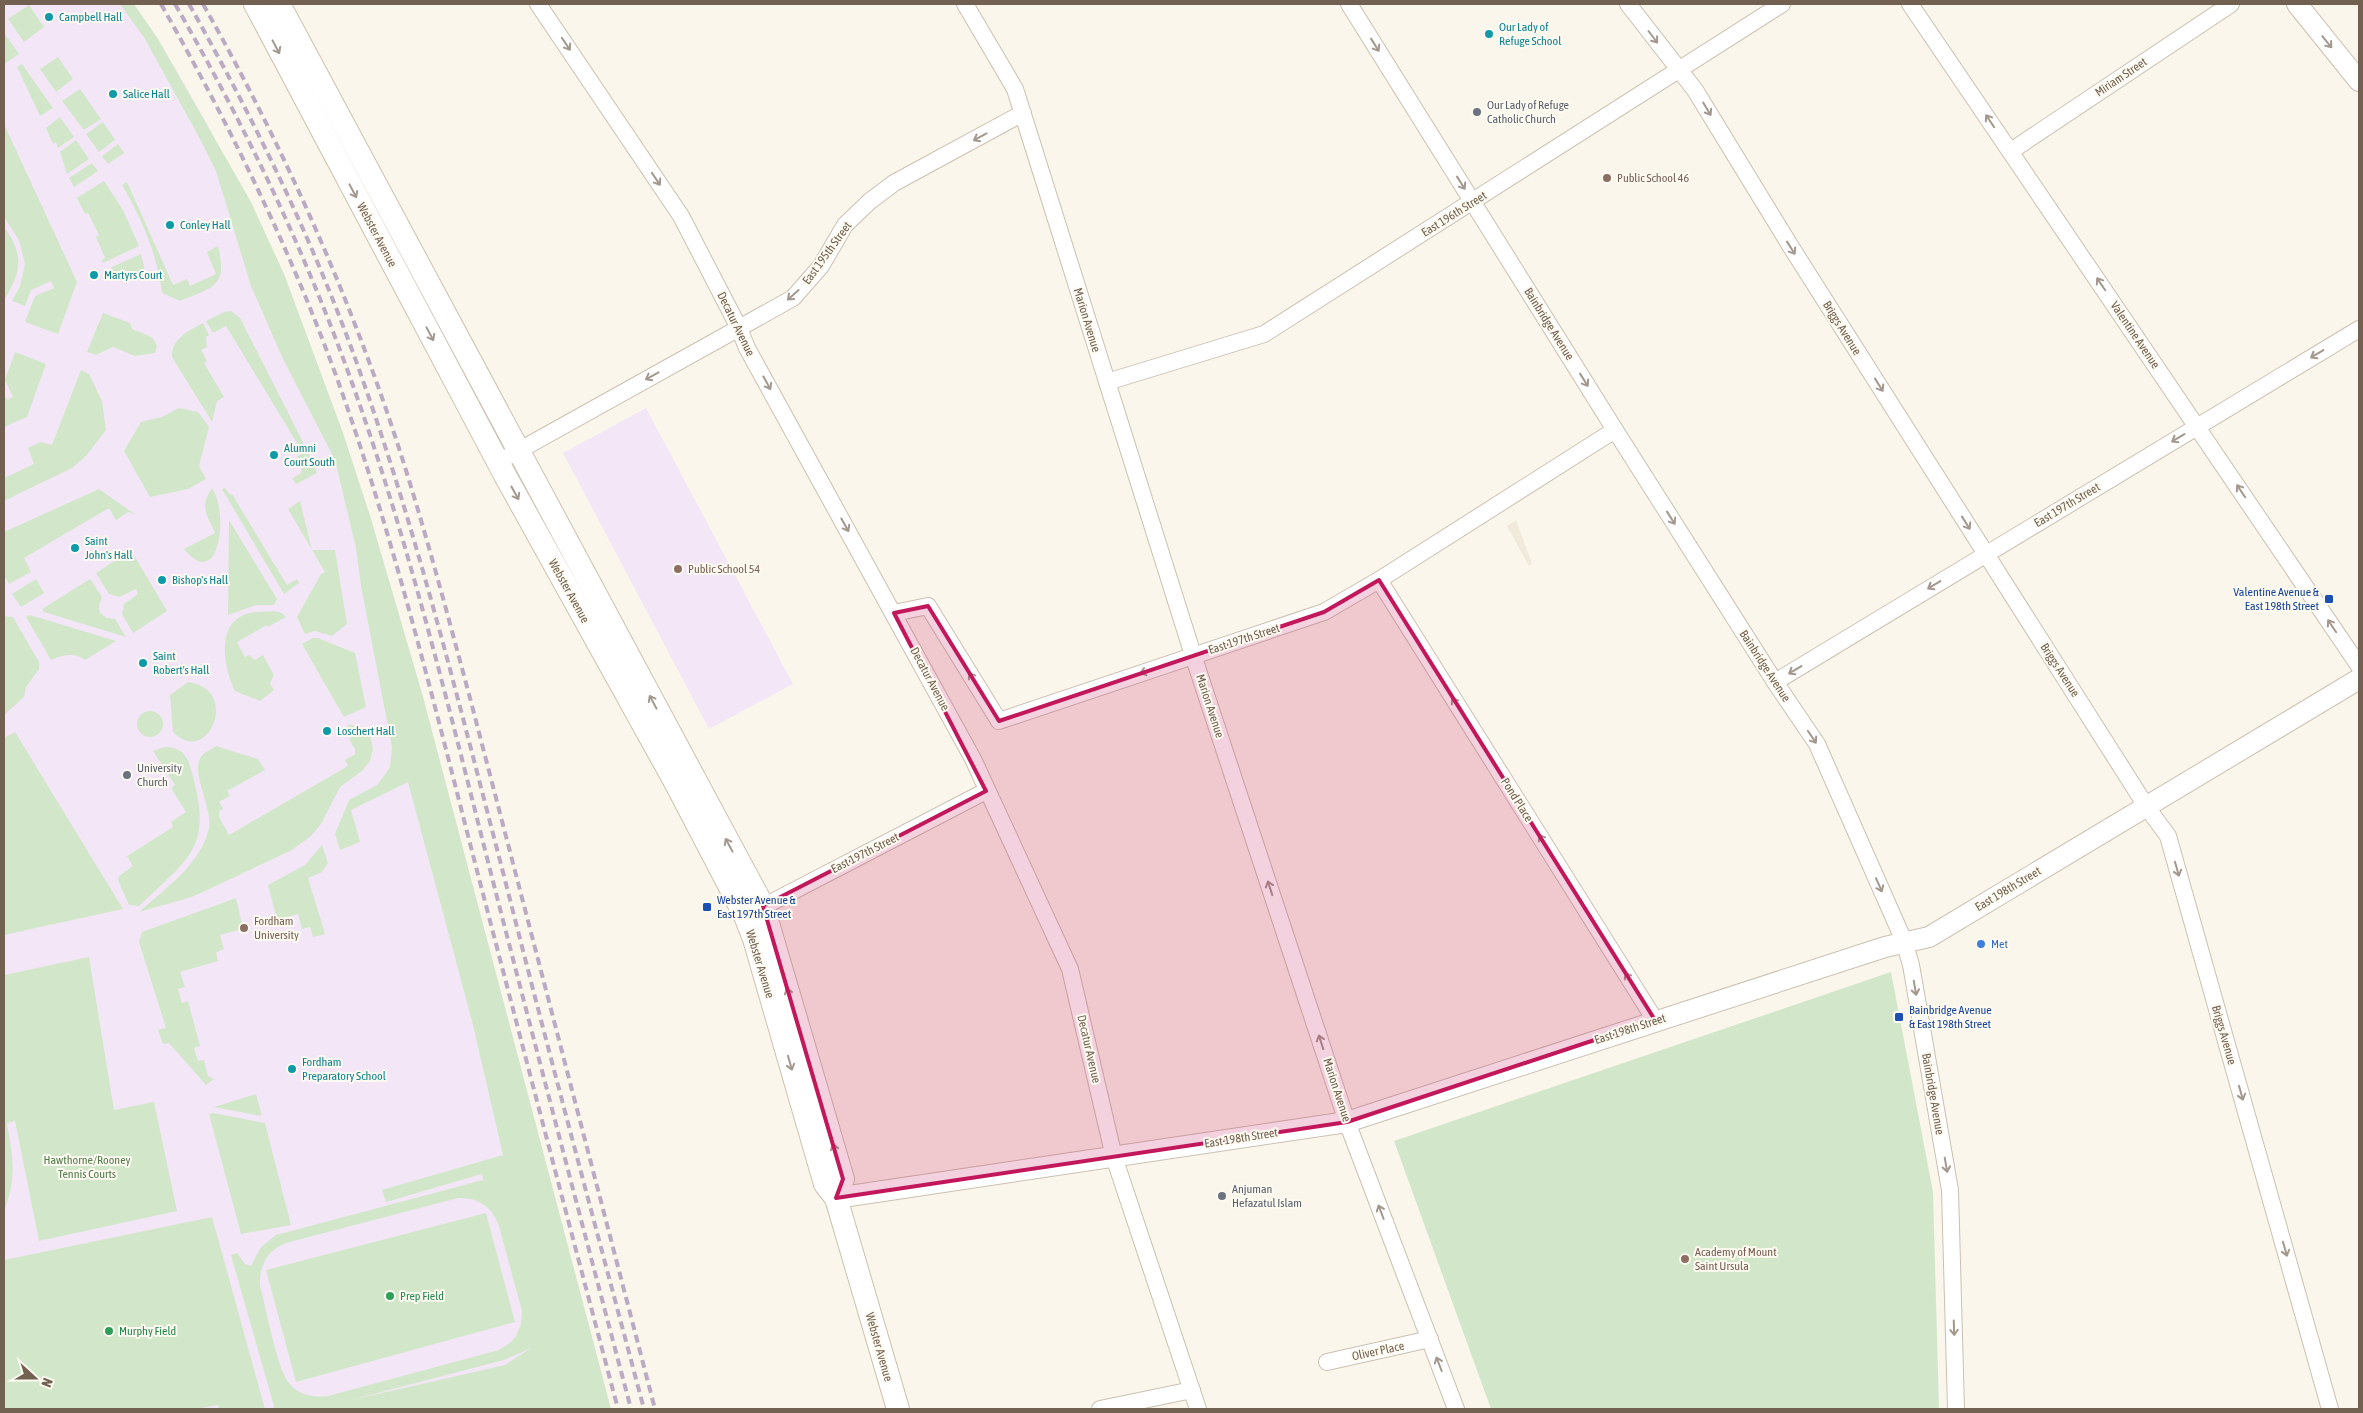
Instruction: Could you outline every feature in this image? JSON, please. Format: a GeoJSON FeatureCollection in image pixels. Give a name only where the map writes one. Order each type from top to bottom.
{"type":"FeatureCollection","features":[{"type":"Feature","properties":{"kind":"main road","name":"Webster Avenue"},"geometry":{"type":"LineString","coordinates":[[254,4],[498,462],[670,773],[754,911]]}},
{"type":"Feature","properties":{"kind":"main road","name":"Webster Avenue"},"geometry":{"type":"LineString","coordinates":[[279,4],[520,450],[754,911],[754,939],[826,1184],[836,1198],[898,1409]]}},
{"type":"Feature","properties":{"kind":"street","name":"Decatur Avenue"},"geometry":{"type":"LineString","coordinates":[[538,4],[681,216],[740,328],[747,348],[973,760],[1070,969],[1114,1157],[1198,1409]]}},
{"type":"Feature","properties":{"kind":"street","name":"Marion Avenue"},"geometry":{"type":"LineString","coordinates":[[965,4],[1015,89],[1193,655],[1347,1122],[1456,1409]]}},
{"type":"Feature","properties":{"kind":"street","name":"Bainbridge Avenue"},"geometry":{"type":"LineString","coordinates":[[1349,4],[1615,430],[1775,682],[1817,744],[1904,941],[1911,965],[1950,1190],[1956,1409]]}},
{"type":"Feature","properties":{"kind":"street","name":"Briggs Avenue"},"geometry":{"type":"LineString","coordinates":[[1628,4],[1695,90],[1791,247],[2146,806],[2168,836],[2330,1409]]}},
{"type":"Feature","properties":{"kind":"street","name":"East 196th Street"},"geometry":{"type":"LineString","coordinates":[[1107,382],[1264,334],[1782,4]]}},
{"type":"Feature","properties":{"kind":"street","name":"Valentine Avenue"},"geometry":{"type":"LineString","coordinates":[[1910,4],[2359,666]]}},
{"type":"Feature","properties":{"kind":"street","name":"Miriam Street"},"geometry":{"type":"LineString","coordinates":[[2011,151],[2231,4]]}},
{"type":"Feature","properties":{"kind":"street"},"geometry":{"type":"LineString","coordinates":[[2297,4],[2359,81]]}},
{"type":"Feature","properties":{"kind":"street","name":"East 195th Street"},"geometry":{"type":"LineString","coordinates":[[498,462],[793,298],[821,266],[845,225],[894,183],[1022,114]]}},
{"type":"Feature","properties":{"kind":"street","name":"East 197th Street"},"geometry":{"type":"LineString","coordinates":[[1775,682],[2359,329]]}},
{"type":"Feature","properties":{"kind":"street","name":"East 197th Street"},"geometry":{"type":"LineString","coordinates":[[894,613],[928,606],[999,721],[1324,612],[1379,580],[1615,430]]}},
{"type":"Feature","properties":{"kind":"street","name":"Pond Place"},"geometry":{"type":"LineString","coordinates":[[1379,580],[1655,1020]]}},
{"type":"Feature","properties":{"kind":"street","name":"East 198th Street"},"geometry":{"type":"LineString","coordinates":[[836,1198],[1347,1122],[1655,1020],[1904,941],[1929,937],[2359,679]]}},
{"type":"Feature","properties":{"kind":"street","name":"East 197th Street"},"geometry":{"type":"LineString","coordinates":[[754,911],[986,791]]}},
{"type":"Feature","properties":{"kind":"street","name":"Oliver Place"},"geometry":{"type":"LineString","coordinates":[[1327,1362],[1430,1339]]}},
{"type":"Feature","properties":{"kind":"street"},"geometry":{"type":"LineString","coordinates":[[1100,1409],[1192,1390]]}},
{"type":"Feature","properties":{"kind":"highlighted area"},"geometry":{"type":"Polygon","coordinates":[[[1379,580],[1655,1020],[1347,1122],[836,1198],[843,1179],[763,906],[986,791],[894,613],[928,606],[999,721],[1324,612],[1379,580]]]}},
{"type":"Feature","properties":{"kind":"shaded area","name":"Fordham University"},"geometry":{"type":"Polygon","coordinates":[[[4,4],[134,4],[158,39],[204,118],[284,274],[343,433],[371,519],[423,697],[602,1375],[405,1409],[4,1409],[4,4]]]}},
{"type":"Feature","properties":{"kind":"shaded area","name":"Public School 54"},"geometry":{"type":"Polygon","coordinates":[[[646,408],[793,684],[709,729],[563,453],[646,408]]]}},
{"type":"Feature","properties":{"kind":"shaded area"},"geometry":{"type":"Polygon","coordinates":[[[1516,520],[1532,564],[1529,566],[1507,526],[1516,520]]]}},
{"type":"Feature","properties":{"kind":"green space"},"geometry":{"type":"Polygon","coordinates":[[[120,4],[134,4],[158,39],[251,202],[284,274],[343,433],[371,519],[423,697],[611,1409],[273,1409],[274,1406],[231,1255],[237,1253],[245,1264],[251,1266],[261,1247],[276,1235],[483,1180],[482,1174],[386,1202],[382,1190],[503,1155],[473,1025],[408,782],[351,810],[360,842],[340,850],[335,834],[349,800],[377,785],[390,767],[392,747],[361,586],[356,548],[335,460],[283,359],[251,286],[216,171],[145,39],[120,4]],[[458,1198],[286,1243],[279,1246],[269,1255],[261,1272],[260,1286],[280,1365],[293,1387],[306,1395],[328,1396],[499,1350],[511,1342],[521,1324],[522,1311],[498,1223],[491,1211],[482,1203],[471,1199],[458,1198]],[[531,1348],[504,1360],[351,1400],[505,1365],[531,1348]]]}},
{"type":"Feature","properties":{"kind":"green space"},"geometry":{"type":"Polygon","coordinates":[[[29,5],[44,27],[24,42],[8,19],[29,5]]]}},
{"type":"Feature","properties":{"kind":"green space"},"geometry":{"type":"Polygon","coordinates":[[[4,33],[19,54],[4,64],[4,33]]]}},
{"type":"Feature","properties":{"kind":"green space"},"geometry":{"type":"Polygon","coordinates":[[[58,57],[73,79],[56,92],[40,69],[58,57]]]}},
{"type":"Feature","properties":{"kind":"green space"},"geometry":{"type":"Polygon","coordinates":[[[22,64],[53,108],[40,116],[17,67],[22,64]]]}},
{"type":"Feature","properties":{"kind":"green space"},"geometry":{"type":"Polygon","coordinates":[[[80,89],[101,119],[84,130],[62,101],[80,89]]]}},
{"type":"Feature","properties":{"kind":"green space"},"geometry":{"type":"Polygon","coordinates":[[[60,117],[74,137],[58,148],[56,142],[53,144],[46,128],[60,117]]]}},
{"type":"Feature","properties":{"kind":"green space"},"geometry":{"type":"Polygon","coordinates":[[[103,122],[115,140],[99,152],[86,134],[103,122]]]}},
{"type":"Feature","properties":{"kind":"green space"},"geometry":{"type":"Polygon","coordinates":[[[4,124],[77,282],[58,334],[25,322],[35,296],[54,288],[51,281],[31,290],[25,306],[12,301],[20,286],[25,264],[19,240],[4,217],[4,124]]]}},
{"type":"Feature","properties":{"kind":"green space"},"geometry":{"type":"Polygon","coordinates":[[[76,140],[89,159],[67,174],[60,152],[76,140]]]}},
{"type":"Feature","properties":{"kind":"green space"},"geometry":{"type":"Polygon","coordinates":[[[118,144],[124,153],[108,164],[102,156],[118,144]]]}},
{"type":"Feature","properties":{"kind":"green space"},"geometry":{"type":"Polygon","coordinates":[[[92,163],[98,171],[74,187],[69,178],[92,163]]]}},
{"type":"Feature","properties":{"kind":"green space"},"geometry":{"type":"Polygon","coordinates":[[[104,181],[123,210],[139,246],[103,263],[102,260],[105,258],[96,237],[99,235],[88,213],[85,214],[77,198],[104,181]]]}},
{"type":"Feature","properties":{"kind":"green space"},"geometry":{"type":"Polygon","coordinates":[[[127,182],[173,285],[187,279],[190,286],[216,274],[207,252],[218,246],[221,270],[219,277],[210,288],[180,301],[162,293],[148,237],[122,185],[127,182]]]}},
{"type":"Feature","properties":{"kind":"green space"},"geometry":{"type":"Polygon","coordinates":[[[4,227],[15,246],[18,264],[14,281],[4,300],[4,227]]]}},
{"type":"Feature","properties":{"kind":"green space"},"geometry":{"type":"Polygon","coordinates":[[[141,254],[147,279],[123,270],[121,276],[110,272],[112,267],[141,254]]]}},
{"type":"Feature","properties":{"kind":"green space"},"geometry":{"type":"Polygon","coordinates":[[[231,311],[240,318],[313,462],[317,473],[296,484],[292,479],[301,473],[302,467],[297,457],[303,453],[226,326],[213,333],[206,321],[224,312],[231,311]]]}},
{"type":"Feature","properties":{"kind":"green space"},"geometry":{"type":"Polygon","coordinates":[[[103,313],[130,323],[132,329],[152,337],[157,346],[155,353],[135,356],[113,347],[96,355],[87,352],[103,313]]]}},
{"type":"Feature","properties":{"kind":"green space"},"geometry":{"type":"Polygon","coordinates":[[[203,323],[209,335],[206,337],[207,347],[201,350],[207,361],[204,363],[224,397],[217,401],[212,422],[172,357],[172,351],[177,340],[203,323]]]}},
{"type":"Feature","properties":{"kind":"green space"},"geometry":{"type":"Polygon","coordinates":[[[15,352],[46,364],[27,417],[4,427],[4,394],[7,400],[13,397],[5,380],[15,352]]]}},
{"type":"Feature","properties":{"kind":"green space"},"geometry":{"type":"Polygon","coordinates":[[[81,370],[89,374],[102,401],[106,430],[86,456],[72,468],[4,501],[4,478],[34,464],[28,448],[41,442],[52,445],[81,370]]]}},
{"type":"Feature","properties":{"kind":"green space"},"geometry":{"type":"Polygon","coordinates":[[[179,408],[198,412],[209,427],[199,466],[206,479],[188,489],[150,497],[124,451],[141,422],[162,417],[179,408]]]}},
{"type":"Feature","properties":{"kind":"green space"},"geometry":{"type":"Polygon","coordinates":[[[212,488],[217,499],[220,514],[218,544],[213,555],[206,561],[196,560],[184,549],[215,533],[207,516],[205,506],[212,488]]]}},
{"type":"Feature","properties":{"kind":"green space"},"geometry":{"type":"Polygon","coordinates":[[[225,488],[230,495],[232,494],[287,585],[297,579],[299,583],[284,594],[222,489],[225,488]]]}},
{"type":"Feature","properties":{"kind":"green space"},"geometry":{"type":"Polygon","coordinates":[[[99,489],[136,515],[128,512],[116,520],[109,508],[24,558],[31,572],[9,584],[4,575],[4,532],[99,489]]]}},
{"type":"Feature","properties":{"kind":"green space"},"geometry":{"type":"Polygon","coordinates":[[[300,501],[312,550],[288,509],[300,501]]]}},
{"type":"Feature","properties":{"kind":"green space"},"geometry":{"type":"Polygon","coordinates":[[[229,520],[277,599],[274,605],[256,605],[228,615],[229,520]]]}},
{"type":"Feature","properties":{"kind":"green space"},"geometry":{"type":"Polygon","coordinates":[[[131,550],[167,611],[133,633],[122,614],[124,604],[138,594],[136,589],[119,597],[109,594],[96,573],[131,550]]]}},
{"type":"Feature","properties":{"kind":"green space"},"geometry":{"type":"Polygon","coordinates":[[[312,550],[335,550],[347,624],[332,636],[315,631],[305,634],[297,617],[321,574],[325,572],[312,550]]]}},
{"type":"Feature","properties":{"kind":"green space"},"geometry":{"type":"Polygon","coordinates":[[[36,579],[44,593],[21,607],[12,594],[36,579]]]}},
{"type":"Feature","properties":{"kind":"green space"},"geometry":{"type":"Polygon","coordinates":[[[90,579],[102,597],[99,606],[100,613],[107,618],[115,619],[126,637],[44,612],[42,609],[90,579]]]}},
{"type":"Feature","properties":{"kind":"green space"},"geometry":{"type":"Polygon","coordinates":[[[274,611],[282,613],[286,617],[268,627],[267,625],[237,642],[245,657],[249,655],[255,660],[263,655],[274,675],[270,683],[274,690],[260,701],[235,691],[225,660],[226,637],[236,620],[246,614],[274,611]]]}},
{"type":"Feature","properties":{"kind":"green space"},"geometry":{"type":"Polygon","coordinates":[[[30,615],[116,641],[85,660],[81,657],[68,655],[51,660],[26,617],[30,615]]]}},
{"type":"Feature","properties":{"kind":"green space"},"geometry":{"type":"Polygon","coordinates":[[[4,616],[13,617],[39,662],[39,669],[26,687],[24,697],[4,715],[4,616]]]}},
{"type":"Feature","properties":{"kind":"green space"},"geometry":{"type":"Polygon","coordinates":[[[313,638],[318,638],[355,653],[366,707],[344,717],[302,644],[313,638]]]}},
{"type":"Feature","properties":{"kind":"green space"},"geometry":{"type":"Polygon","coordinates":[[[188,682],[203,687],[212,696],[216,707],[211,729],[204,737],[195,741],[184,740],[173,732],[170,695],[188,682]]]}},
{"type":"Feature","properties":{"kind":"green space"},"geometry":{"type":"Polygon","coordinates":[[[150,711],[159,715],[163,724],[159,733],[150,737],[141,733],[137,724],[141,715],[150,711]]]}},
{"type":"Feature","properties":{"kind":"green space"},"geometry":{"type":"Polygon","coordinates":[[[347,724],[369,730],[373,749],[370,761],[362,771],[340,787],[321,824],[311,836],[292,850],[192,897],[139,912],[181,875],[205,841],[209,820],[198,772],[198,764],[204,754],[216,746],[258,759],[265,770],[227,791],[230,796],[219,802],[223,809],[219,811],[219,817],[229,835],[348,766],[345,760],[355,754],[355,749],[349,739],[354,736],[347,724]]]}},
{"type":"Feature","properties":{"kind":"green space"},"geometry":{"type":"Polygon","coordinates":[[[15,732],[123,909],[4,935],[4,738],[15,732]]]}},
{"type":"Feature","properties":{"kind":"green space"},"geometry":{"type":"Polygon","coordinates":[[[171,747],[180,751],[188,762],[198,798],[200,819],[198,835],[193,849],[172,875],[139,906],[129,905],[118,880],[119,876],[133,866],[127,856],[173,827],[171,822],[186,812],[171,788],[175,785],[153,751],[171,747]]]}},
{"type":"Feature","properties":{"kind":"green space"},"geometry":{"type":"Polygon","coordinates":[[[322,845],[328,863],[322,872],[308,878],[325,934],[313,937],[310,927],[302,929],[298,914],[277,920],[268,885],[305,865],[322,845]]]}},
{"type":"Feature","properties":{"kind":"green space"},"geometry":{"type":"Polygon","coordinates":[[[236,898],[243,929],[220,935],[224,949],[216,952],[218,961],[180,972],[185,987],[178,989],[182,1003],[188,1001],[200,1046],[194,1048],[198,1061],[204,1060],[208,1076],[214,1079],[206,1085],[169,1043],[163,1044],[158,1030],[166,1028],[139,942],[142,932],[236,898]]]}},
{"type":"Feature","properties":{"kind":"green space","name":"Hawthorne/Rooney Tennis Courts"},"geometry":{"type":"Polygon","coordinates":[[[89,957],[114,1110],[154,1102],[177,1211],[39,1241],[15,1121],[7,1123],[13,1168],[11,1189],[4,1211],[4,975],[89,957]]]}},
{"type":"Feature","properties":{"kind":"green space","name":"Academy of Mount Saint Ursula"},"geometry":{"type":"Polygon","coordinates":[[[1891,972],[1933,1192],[1939,1409],[1491,1409],[1394,1141],[1891,972]]]}},
{"type":"Feature","properties":{"kind":"green space"},"geometry":{"type":"Polygon","coordinates":[[[256,1094],[262,1116],[214,1107],[256,1094]]]}},
{"type":"Feature","properties":{"kind":"green space"},"geometry":{"type":"Polygon","coordinates":[[[213,1113],[265,1123],[291,1225],[241,1234],[209,1114],[213,1113]]]}},
{"type":"Feature","properties":{"kind":"green space","name":"Prep Field"},"geometry":{"type":"Polygon","coordinates":[[[486,1213],[515,1322],[296,1382],[266,1270],[486,1213]]]}},
{"type":"Feature","properties":{"kind":"green space","name":"Murphy Field"},"geometry":{"type":"Polygon","coordinates":[[[212,1217],[265,1409],[219,1409],[218,1405],[197,1409],[4,1409],[4,1260],[212,1217]]]}},
{"type":"Feature","properties":{"kind":"railway"},"geometry":{"type":"LineString","coordinates":[[161,4],[235,142],[279,235],[338,381],[359,444],[416,634],[618,1409]]}},
{"type":"Feature","properties":{"kind":"railway"},"geometry":{"type":"LineString","coordinates":[[175,4],[230,105],[280,207],[341,352],[368,428],[437,662],[631,1409]]}},
{"type":"Feature","properties":{"kind":"railway"},"geometry":{"type":"LineString","coordinates":[[189,4],[261,140],[325,279],[382,437],[402,499],[455,687],[644,1409]]}},
{"type":"Feature","properties":{"kind":"railway"},"geometry":{"type":"LineString","coordinates":[[203,4],[251,92],[315,228],[335,274],[386,408],[424,531],[470,698],[655,1409]]}},
{"type":"Feature","properties":{"kind":"place","name":"Campbell Hall"},"geometry":{"type":"Point","coordinates":[49,17]}},
{"type":"Feature","properties":{"kind":"place","name":"Our Lady of Refuge School"},"geometry":{"type":"Point","coordinates":[1489,34]}},
{"type":"Feature","properties":{"kind":"place","name":"Salice Hall"},"geometry":{"type":"Point","coordinates":[113,94]}},
{"type":"Feature","properties":{"kind":"place","name":"Our Lady of Refuge Catholic Church"},"geometry":{"type":"Point","coordinates":[1477,112]}},
{"type":"Feature","properties":{"kind":"place","name":"Public School 46"},"geometry":{"type":"Point","coordinates":[1607,178]}},
{"type":"Feature","properties":{"kind":"place","name":"Conley Hall"},"geometry":{"type":"Point","coordinates":[170,225]}},
{"type":"Feature","properties":{"kind":"place","name":"Martyrs Court"},"geometry":{"type":"Point","coordinates":[94,275]}},
{"type":"Feature","properties":{"kind":"place","name":"Alumni Court South"},"geometry":{"type":"Point","coordinates":[274,455]}},
{"type":"Feature","properties":{"kind":"place","name":"Saint John's Hall"},"geometry":{"type":"Point","coordinates":[75,548]}},
{"type":"Feature","properties":{"kind":"place","name":"Public School 54"},"geometry":{"type":"Point","coordinates":[678,569]}},
{"type":"Feature","properties":{"kind":"place","name":"Bishop's Hall"},"geometry":{"type":"Point","coordinates":[162,580]}},
{"type":"Feature","properties":{"kind":"place","name":"Valentine Avenue & East 198th Street"},"geometry":{"type":"Point","coordinates":[2329,599]}},
{"type":"Feature","properties":{"kind":"place","name":"Saint Robert's Hall"},"geometry":{"type":"Point","coordinates":[143,663]}},
{"type":"Feature","properties":{"kind":"place","name":"Loschert Hall"},"geometry":{"type":"Point","coordinates":[327,731]}},
{"type":"Feature","properties":{"kind":"place","name":"University Church"},"geometry":{"type":"Point","coordinates":[127,775]}},
{"type":"Feature","properties":{"kind":"place","name":"Webster Avenue & East 197th Street"},"geometry":{"type":"Point","coordinates":[707,907]}},
{"type":"Feature","properties":{"kind":"place","name":"Fordham University"},"geometry":{"type":"Point","coordinates":[244,928]}},
{"type":"Feature","properties":{"kind":"place","name":"Met"},"geometry":{"type":"Point","coordinates":[1981,944]}},
{"type":"Feature","properties":{"kind":"place","name":"Bainbridge Avenue & East 198th Street"},"geometry":{"type":"Point","coordinates":[1899,1017]}},
{"type":"Feature","properties":{"kind":"place","name":"Fordham Preparatory School"},"geometry":{"type":"Point","coordinates":[292,1069]}},
{"type":"Feature","properties":{"kind":"place","name":"Anjuman Hefazatul Islam"},"geometry":{"type":"Point","coordinates":[1222,1196]}},
{"type":"Feature","properties":{"kind":"place","name":"Academy of Mount Saint Ursula"},"geometry":{"type":"Point","coordinates":[1685,1259]}},
{"type":"Feature","properties":{"kind":"place","name":"Prep Field"},"geometry":{"type":"Point","coordinates":[390,1296]}},
{"type":"Feature","properties":{"kind":"place","name":"Murphy Field"},"geometry":{"type":"Point","coordinates":[109,1331]}}]}
